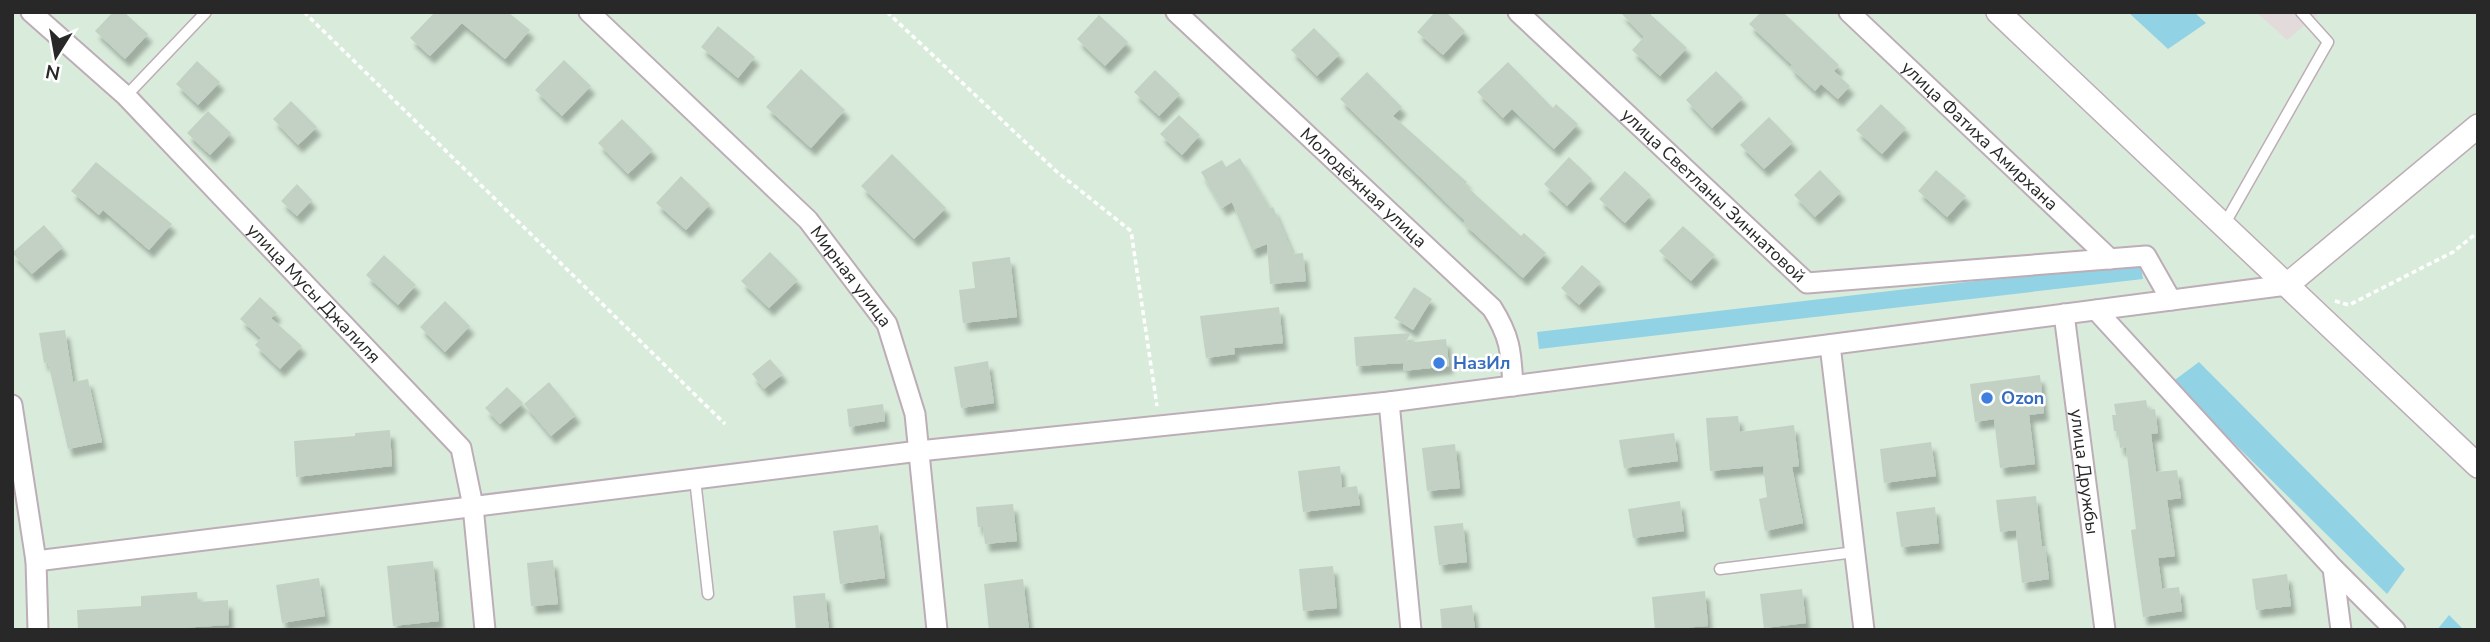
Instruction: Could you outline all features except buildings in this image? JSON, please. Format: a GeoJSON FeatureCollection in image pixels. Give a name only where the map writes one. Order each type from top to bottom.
{"type":"FeatureCollection","features":[{"type":"Feature","properties":{"kind":"street","name":"улица Мусы Джалиля"},"geometry":{"type":"LineString","coordinates":[[31,12],[126,96],[461,448],[473,506],[485,630]]}},
{"type":"Feature","properties":{"kind":"street","name":"Мирная улица"},"geometry":{"type":"LineString","coordinates":[[589,12],[808,220],[887,324],[915,414],[937,630]]}},
{"type":"Feature","properties":{"kind":"street","name":"Молодёжная улица"},"geometry":{"type":"LineString","coordinates":[[1176,12],[1492,308],[1505,328],[1513,386]]}},
{"type":"Feature","properties":{"kind":"street","name":"улица Светланы Зиннатовой"},"geometry":{"type":"LineString","coordinates":[[1518,12],[1807,283],[2146,256],[2171,300]]}},
{"type":"Feature","properties":{"kind":"street","name":"улица Фатиха Амирхана"},"geometry":{"type":"LineString","coordinates":[[1849,12],[2109,259]]}},
{"type":"Feature","properties":{"kind":"street"},"geometry":{"type":"LineString","coordinates":[[1998,12],[2478,466]]}},
{"type":"Feature","properties":{"kind":"street"},"geometry":{"type":"LineString","coordinates":[[36,561],[919,451],[1390,402],[2287,285],[2478,126]]}},
{"type":"Feature","properties":{"kind":"street"},"geometry":{"type":"LineString","coordinates":[[2096,310],[2333,568],[2395,630]]}},
{"type":"Feature","properties":{"kind":"street","name":"улица Дружбы"},"geometry":{"type":"LineString","coordinates":[[2064,314],[2105,630]]}},
{"type":"Feature","properties":{"kind":"street"},"geometry":{"type":"LineString","coordinates":[[1829,345],[1864,630]]}},
{"type":"Feature","properties":{"kind":"street"},"geometry":{"type":"LineString","coordinates":[[1390,402],[1411,630]]}},
{"type":"Feature","properties":{"kind":"street"},"geometry":{"type":"LineString","coordinates":[[12,405],[36,561],[38,630]]}},
{"type":"Feature","properties":{"kind":"street"},"geometry":{"type":"LineString","coordinates":[[2333,568],[2341,630]]}},
{"type":"Feature","properties":{"kind":"lane"},"geometry":{"type":"LineString","coordinates":[[126,96],[206,12]]}},
{"type":"Feature","properties":{"kind":"lane"},"geometry":{"type":"LineString","coordinates":[[2224,226],[2328,42],[2301,12]]}},
{"type":"Feature","properties":{"kind":"lane"},"geometry":{"type":"LineString","coordinates":[[695,479],[708,594]]}},
{"type":"Feature","properties":{"kind":"lane"},"geometry":{"type":"LineString","coordinates":[[1720,569],[1855,552]]}},
{"type":"Feature","properties":{"kind":"path"},"geometry":{"type":"LineString","coordinates":[[304,12],[724,424]]}},
{"type":"Feature","properties":{"kind":"path"},"geometry":{"type":"LineString","coordinates":[[887,12],[1056,171],[1131,231],[1160,426]]}},
{"type":"Feature","properties":{"kind":"path"},"geometry":{"type":"LineString","coordinates":[[2324,297],[2349,305],[2453,252],[2478,232]]}},
{"type":"Feature","properties":{"kind":"shaded area"},"geometry":{"type":"Polygon","coordinates":[[[2128,12],[2194,12],[2206,23],[2168,49],[2128,12]]]}},
{"type":"Feature","properties":{"kind":"shaded area"},"geometry":{"type":"Polygon","coordinates":[[[2256,12],[2320,12],[2287,40],[2256,12]]]}},
{"type":"Feature","properties":{"kind":"shaded area"},"geometry":{"type":"Polygon","coordinates":[[[2140,262],[2143,279],[1539,349],[1537,332],[2140,262]]]}},
{"type":"Feature","properties":{"kind":"shaded area"},"geometry":{"type":"Polygon","coordinates":[[[2199,362],[2405,569],[2387,594],[2172,382],[2199,362]]]}},
{"type":"Feature","properties":{"kind":"shaded area"},"geometry":{"type":"Polygon","coordinates":[[[2449,615],[2464,630],[2437,630],[2449,615]]]}},
{"type":"Feature","properties":{"kind":"place","name":"НазИл"},"geometry":{"type":"Point","coordinates":[1439,363]}},
{"type":"Feature","properties":{"kind":"place","name":"Ozon"},"geometry":{"type":"Point","coordinates":[1987,398]}}]}
